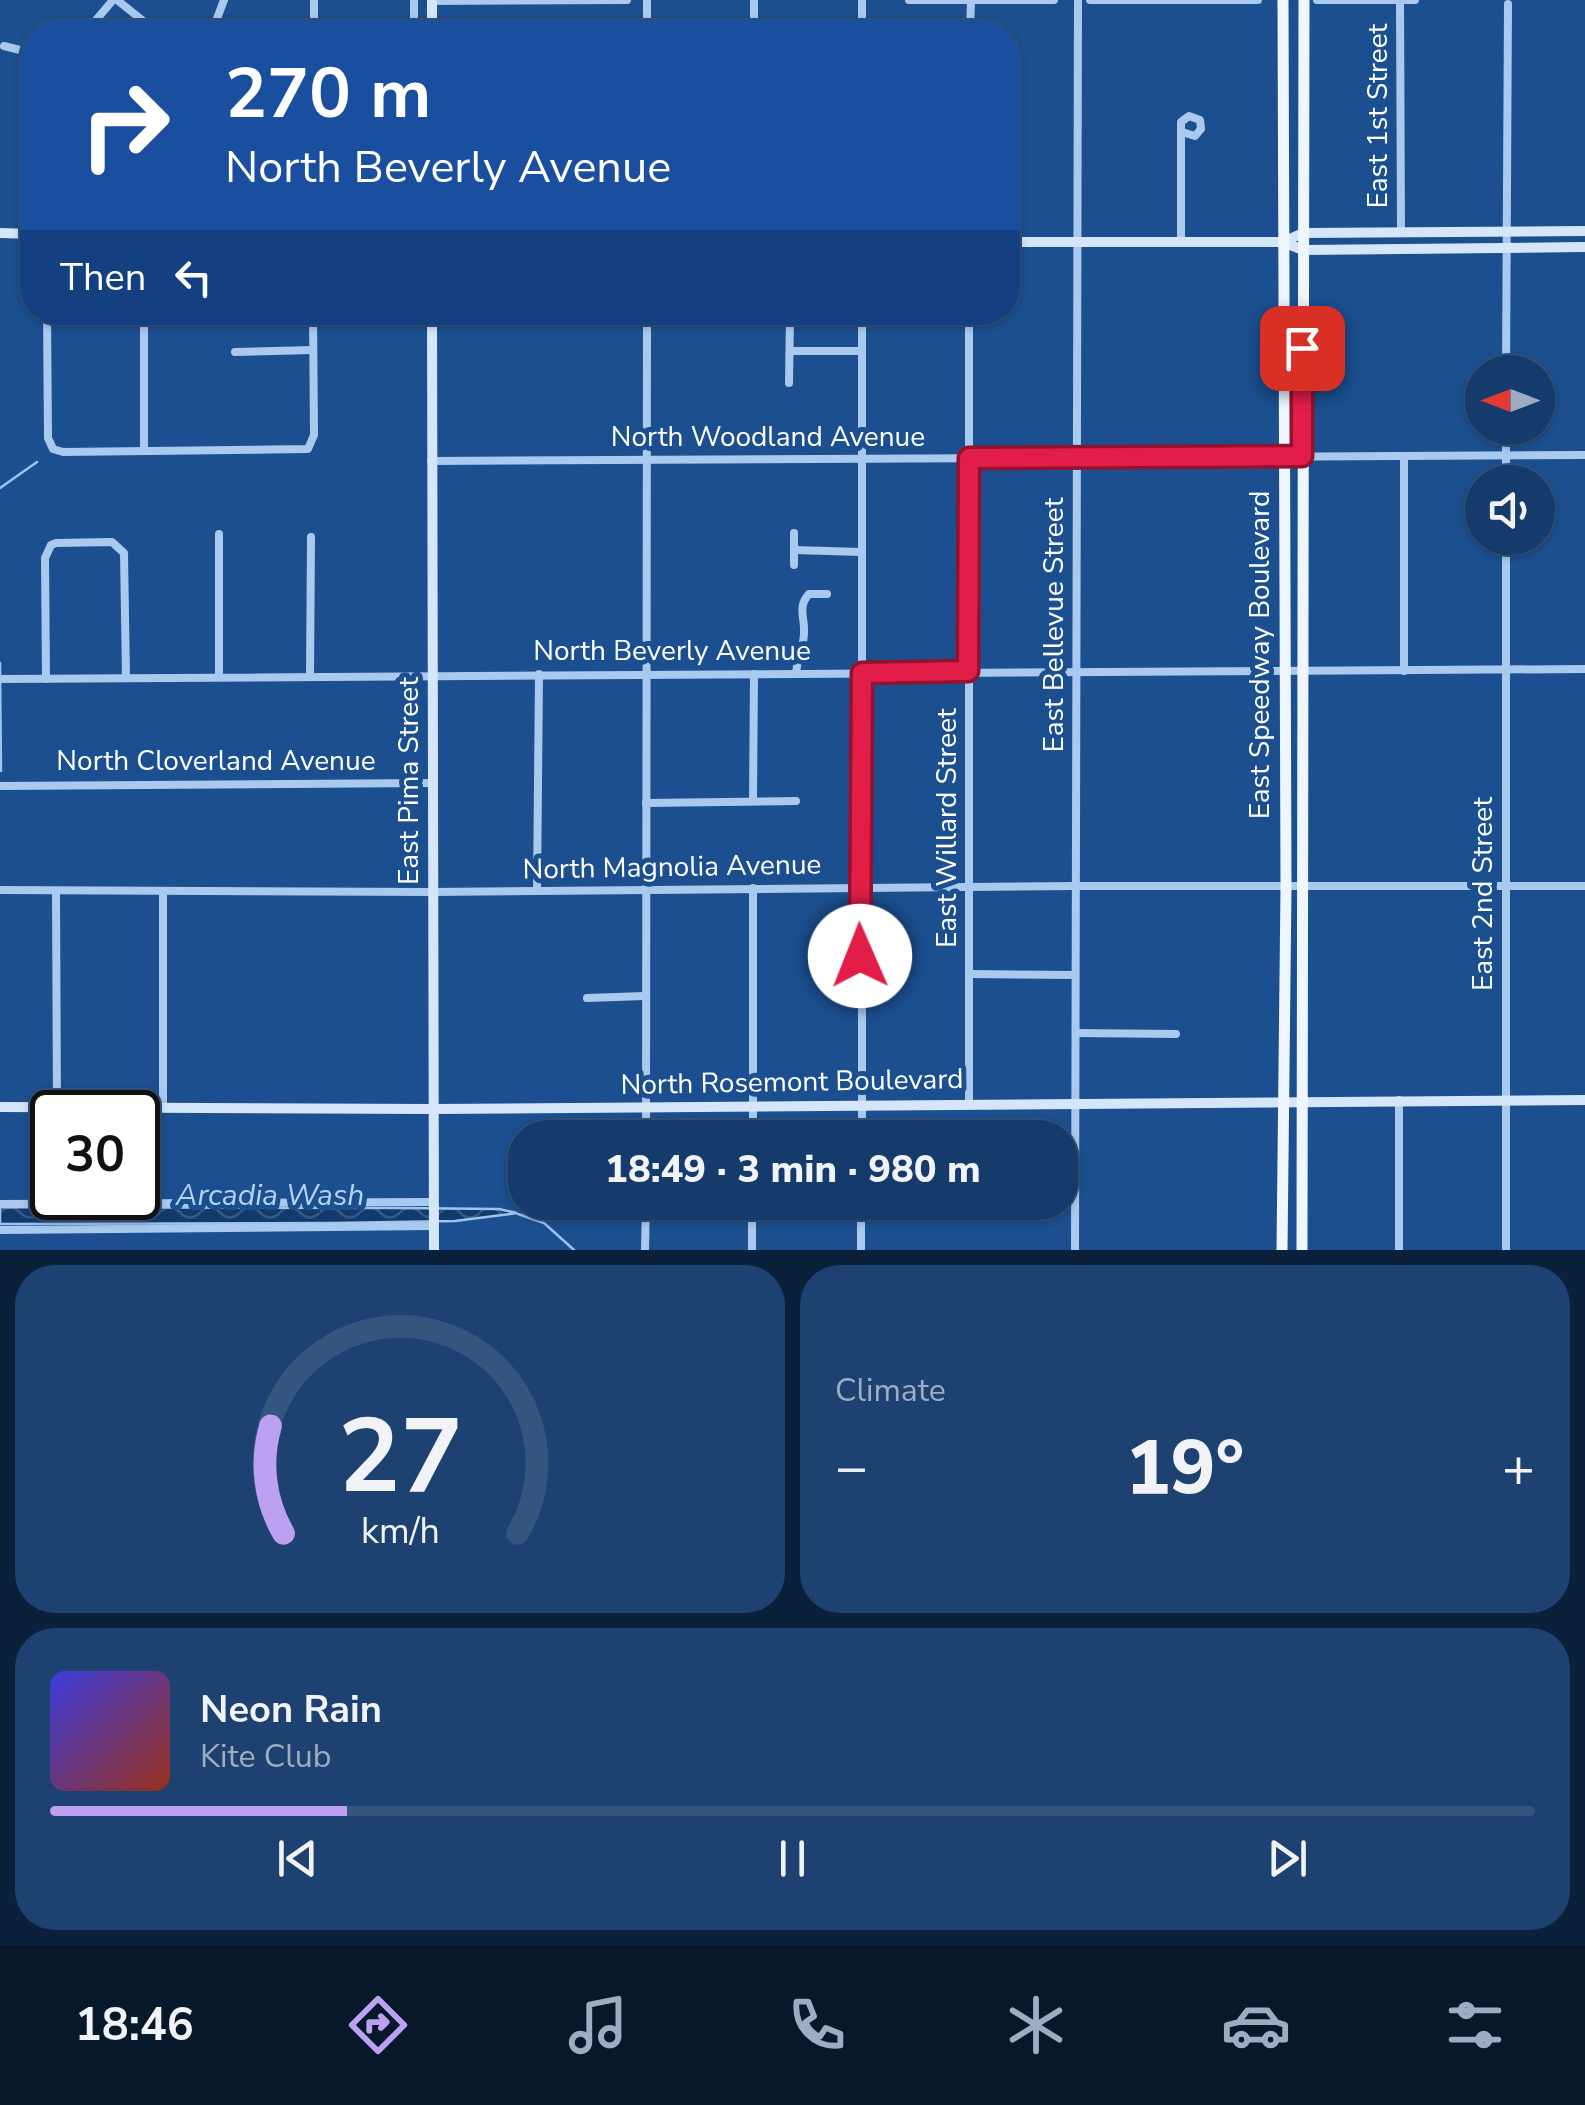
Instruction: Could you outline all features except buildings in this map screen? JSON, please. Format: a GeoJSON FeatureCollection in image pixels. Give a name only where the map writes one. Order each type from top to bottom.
{"type":"FeatureCollection","features":[{"type":"Feature","properties":{"kind":"main road","name":"East Speedway Boulevard"},"geometry":{"type":"LineString","coordinates":[[1282,1250],[1286,887],[1284,0]]}},
{"type":"Feature","properties":{"kind":"main road","name":"East Speedway Boulevard"},"geometry":{"type":"LineString","coordinates":[[1302,1250],[1304,0]]}},
{"type":"Feature","properties":{"kind":"street"},"geometry":{"type":"LineString","coordinates":[[97,20],[115,0],[141,20]]}},
{"type":"Feature","properties":{"kind":"street"},"geometry":{"type":"LineString","coordinates":[[432,0],[627,0]]}},
{"type":"Feature","properties":{"kind":"street"},"geometry":{"type":"LineString","coordinates":[[908,0],[1054,0]]}},
{"type":"Feature","properties":{"kind":"street","name":"East Bellevue Street"},"geometry":{"type":"LineString","coordinates":[[1075,1250],[1078,0]]}},
{"type":"Feature","properties":{"kind":"street"},"geometry":{"type":"LineString","coordinates":[[1090,0],[1258,0]]}},
{"type":"Feature","properties":{"kind":"street"},"geometry":{"type":"LineString","coordinates":[[1317,0],[1415,0]]}},
{"type":"Feature","properties":{"kind":"street","name":"East 1st Street"},"geometry":{"type":"LineString","coordinates":[[1400,0],[1401,232]]}},
{"type":"Feature","properties":{"kind":"street"},"geometry":{"type":"LineString","coordinates":[[1506,355],[1508,1]]}},
{"type":"Feature","properties":{"kind":"street"},"geometry":{"type":"LineString","coordinates":[[4,46],[20,50]]}},
{"type":"Feature","properties":{"kind":"street"},"geometry":{"type":"LineString","coordinates":[[1181,242],[1182,132]]}},
{"type":"Feature","properties":{"kind":"street"},"geometry":{"type":"LineString","coordinates":[[1283,242],[1303,233],[1585,231]]}},
{"type":"Feature","properties":{"kind":"street"},"geometry":{"type":"LineString","coordinates":[[1020,242],[1283,242],[1303,250],[1585,247]]}},
{"type":"Feature","properties":{"kind":"street"},"geometry":{"type":"LineString","coordinates":[[47,325],[48,451],[63,452],[312,448],[314,325]]}},
{"type":"Feature","properties":{"kind":"street"},"geometry":{"type":"LineString","coordinates":[[144,325],[144,451]]}},
{"type":"Feature","properties":{"kind":"street","name":"East Pima Street"},"geometry":{"type":"LineString","coordinates":[[432,325],[434,1250]]}},
{"type":"Feature","properties":{"kind":"street"},"geometry":{"type":"LineString","coordinates":[[646,1120],[648,325]]}},
{"type":"Feature","properties":{"kind":"street"},"geometry":{"type":"LineString","coordinates":[[789,383],[790,325]]}},
{"type":"Feature","properties":{"kind":"street"},"geometry":{"type":"LineString","coordinates":[[862,325],[862,1120]]}},
{"type":"Feature","properties":{"kind":"street","name":"East Willard Street"},"geometry":{"type":"LineString","coordinates":[[969,1102],[970,325]]}},
{"type":"Feature","properties":{"kind":"street"},"geometry":{"type":"LineString","coordinates":[[235,352],[313,350]]}},
{"type":"Feature","properties":{"kind":"street"},"geometry":{"type":"LineString","coordinates":[[790,351],[862,351]]}},
{"type":"Feature","properties":{"kind":"street"},"geometry":{"type":"LineString","coordinates":[[1506,445],[1506,465]]}},
{"type":"Feature","properties":{"kind":"street","name":"North Woodland Avenue"},"geometry":{"type":"LineString","coordinates":[[431,461],[1585,455]]}},
{"type":"Feature","properties":{"kind":"street"},"geometry":{"type":"LineString","coordinates":[[1404,456],[1404,670]]}},
{"type":"Feature","properties":{"kind":"street"},"geometry":{"type":"LineString","coordinates":[[794,533],[794,565]]}},
{"type":"Feature","properties":{"kind":"street"},"geometry":{"type":"LineString","coordinates":[[219,676],[220,534]]}},
{"type":"Feature","properties":{"kind":"street"},"geometry":{"type":"LineString","coordinates":[[310,676],[311,537]]}},
{"type":"Feature","properties":{"kind":"street"},"geometry":{"type":"LineString","coordinates":[[46,678],[45,558],[51,545],[112,542],[124,552],[126,678]]}},
{"type":"Feature","properties":{"kind":"street"},"geometry":{"type":"LineString","coordinates":[[794,550],[862,552]]}},
{"type":"Feature","properties":{"kind":"street","name":"East 2nd Street"},"geometry":{"type":"LineString","coordinates":[[1506,555],[1506,1250]]}},
{"type":"Feature","properties":{"kind":"street"},"geometry":{"type":"LineString","coordinates":[[796,673],[804,634],[804,599],[809,594],[828,594]]}},
{"type":"Feature","properties":{"kind":"street","name":"North Beverly Avenue"},"geometry":{"type":"LineString","coordinates":[[0,678],[1585,669]]}},
{"type":"Feature","properties":{"kind":"street"},"geometry":{"type":"LineString","coordinates":[[537,891],[539,674]]}},
{"type":"Feature","properties":{"kind":"street"},"geometry":{"type":"LineString","coordinates":[[753,802],[754,674]]}},
{"type":"Feature","properties":{"kind":"street","name":"North Cloverland Avenue"},"geometry":{"type":"LineString","coordinates":[[0,786],[432,783]]}},
{"type":"Feature","properties":{"kind":"street"},"geometry":{"type":"LineString","coordinates":[[646,803],[796,800]]}},
{"type":"Feature","properties":{"kind":"street","name":"North Magnolia Avenue"},"geometry":{"type":"LineString","coordinates":[[0,890],[432,892],[1585,886]]}},
{"type":"Feature","properties":{"kind":"street"},"geometry":{"type":"LineString","coordinates":[[752,888],[753,1120]]}},
{"type":"Feature","properties":{"kind":"street"},"geometry":{"type":"LineString","coordinates":[[56,892],[56,1090]]}},
{"type":"Feature","properties":{"kind":"street"},"geometry":{"type":"LineString","coordinates":[[162,1108],[164,892]]}},
{"type":"Feature","properties":{"kind":"street"},"geometry":{"type":"LineString","coordinates":[[970,974],[1075,975]]}},
{"type":"Feature","properties":{"kind":"street"},"geometry":{"type":"LineString","coordinates":[[586,998],[645,996]]}},
{"type":"Feature","properties":{"kind":"street"},"geometry":{"type":"LineString","coordinates":[[1076,1033],[1176,1034]]}},
{"type":"Feature","properties":{"kind":"street"},"geometry":{"type":"LineString","coordinates":[[1398,1100],[1400,1250]]}},
{"type":"Feature","properties":{"kind":"street","name":"North Rosemont Boulevard"},"geometry":{"type":"LineString","coordinates":[[162,1108],[1585,1100]]}},
{"type":"Feature","properties":{"kind":"street","name":"North Rosemont Boulevard"},"geometry":{"type":"LineString","coordinates":[[0,1107],[30,1108]]}},
{"type":"Feature","properties":{"kind":"street"},"geometry":{"type":"LineString","coordinates":[[0,1204],[433,1203]]}},
{"type":"Feature","properties":{"kind":"street"},"geometry":{"type":"LineString","coordinates":[[645,1250],[646,1220]]}},
{"type":"Feature","properties":{"kind":"street"},"geometry":{"type":"LineString","coordinates":[[752,1220],[752,1250]]}},
{"type":"Feature","properties":{"kind":"street"},"geometry":{"type":"LineString","coordinates":[[861,1220],[861,1250]]}},
{"type":"Feature","properties":{"kind":"street"},"geometry":{"type":"LineString","coordinates":[[0,1230],[434,1224]]}},
{"type":"Feature","properties":{"kind":"water","name":"Arcadia Wash"},"geometry":{"type":"Polygon","coordinates":[[[0,1207],[30,1207],[30,1220],[160,1220],[160,1208],[508,1211],[508,1214],[455,1221],[0,1224],[0,1207]]]}},
{"type":"Feature","properties":{"kind":"waterway"},"geometry":{"type":"LineString","coordinates":[[0,488],[37,462]]}},
{"type":"Feature","properties":{"kind":"waterway"},"geometry":{"type":"LineString","coordinates":[[0,663],[1,771]]}},
{"type":"Feature","properties":{"kind":"waterway","name":"Arcadia Wash"},"geometry":{"type":"LineString","coordinates":[[535,1220],[574,1250]]}},
{"type":"Feature","properties":{"kind":"route"},"geometry":{"type":"LineString","coordinates":[[860,956],[862,673],[968,671],[969,458],[1302,456],[1302,348]]}}]}
